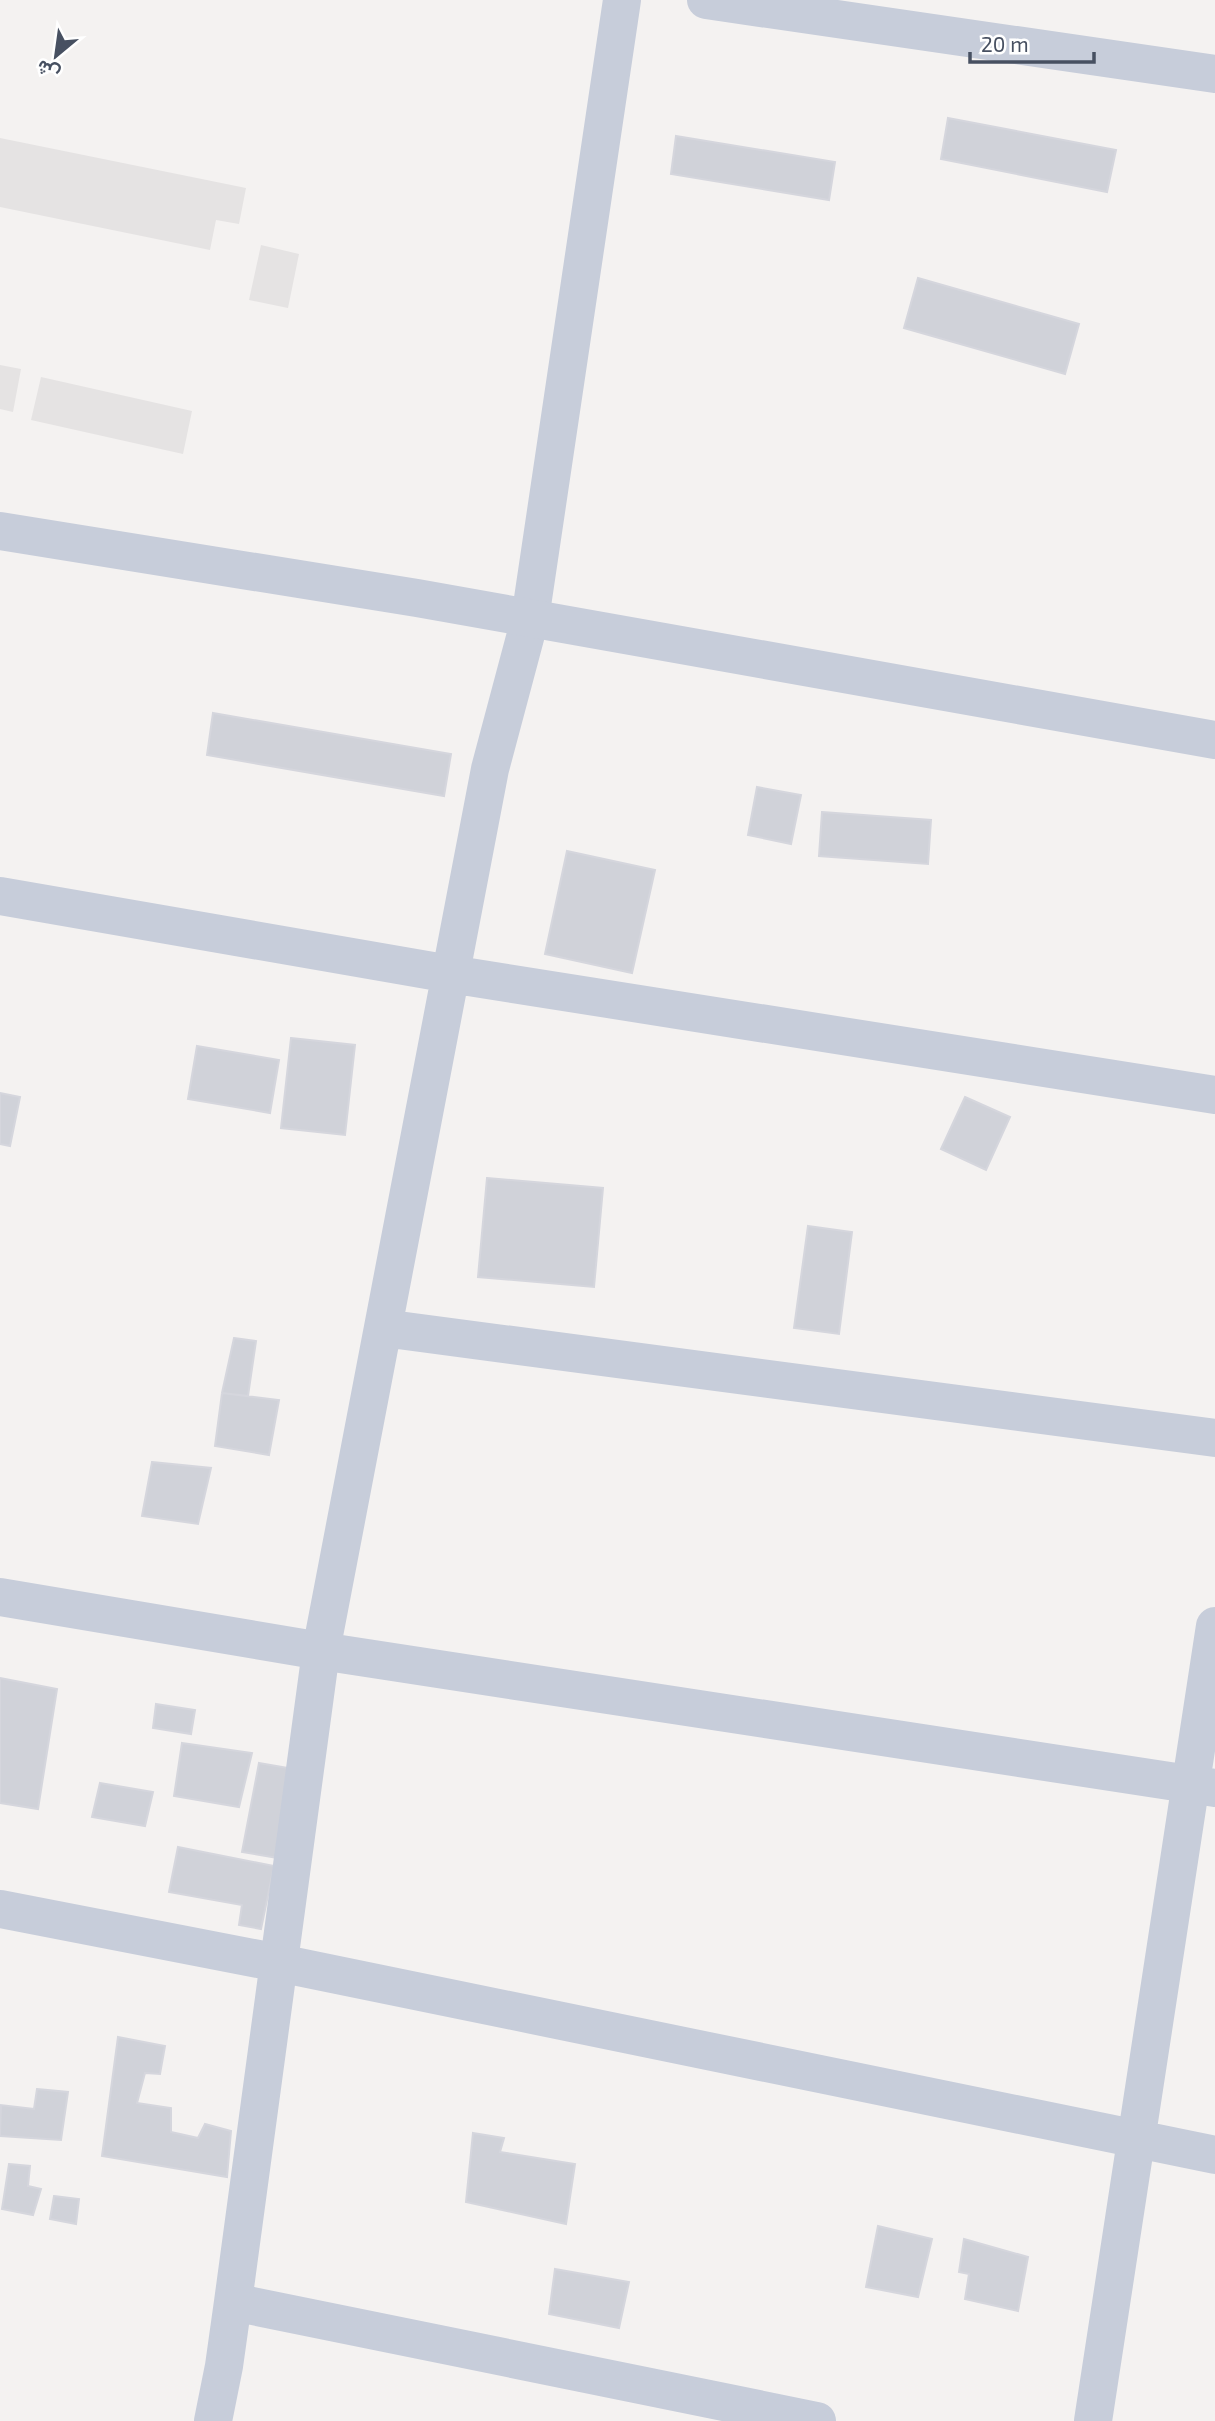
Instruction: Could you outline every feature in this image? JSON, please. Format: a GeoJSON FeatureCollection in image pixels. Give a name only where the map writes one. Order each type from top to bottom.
{"type":"FeatureCollection","features":[{"type":"Feature","properties":{"kind":"street"},"geometry":{"type":"LineString","coordinates":[[213,2421],[233,2302],[321,1651],[490,769],[530,619],[622,0]]}},
{"type":"Feature","properties":{"kind":"street"},"geometry":{"type":"LineString","coordinates":[[706,0],[1215,74]]}},
{"type":"Feature","properties":{"kind":"street"},"geometry":{"type":"LineString","coordinates":[[0,531],[530,619],[1215,740]]}},
{"type":"Feature","properties":{"kind":"street"},"geometry":{"type":"LineString","coordinates":[[0,897],[450,974],[1215,1095]]}},
{"type":"Feature","properties":{"kind":"street"},"geometry":{"type":"LineString","coordinates":[[383,1328],[1215,1438]]}},
{"type":"Feature","properties":{"kind":"street"},"geometry":{"type":"LineString","coordinates":[[0,1597],[321,1651],[1203,1786]]}},
{"type":"Feature","properties":{"kind":"street"},"geometry":{"type":"LineString","coordinates":[[1093,2421],[1136,2141],[1203,1786],[1215,1626]]}},
{"type":"Feature","properties":{"kind":"street"},"geometry":{"type":"LineString","coordinates":[[0,1909],[279,1963],[1136,2141],[1215,2155]]}},
{"type":"Feature","properties":{"kind":"street"},"geometry":{"type":"LineString","coordinates":[[233,2302],[817,2421]]}},
{"type":"Feature","properties":{"kind":"shaded area"},"geometry":{"type":"Polygon","coordinates":[[[0,138],[246,188],[239,224],[216,220],[210,250],[0,207],[0,138]]]}},
{"type":"Feature","properties":{"kind":"shaded area"},"geometry":{"type":"Polygon","coordinates":[[[261,245],[299,254],[288,308],[249,300],[261,245]]]}},
{"type":"Feature","properties":{"kind":"shaded area"},"geometry":{"type":"Polygon","coordinates":[[[0,365],[21,369],[13,412],[0,409],[0,365]]]}},
{"type":"Feature","properties":{"kind":"shaded area"},"geometry":{"type":"Polygon","coordinates":[[[41,377],[192,411],[183,454],[31,420],[41,377]]]}},
{"type":"Feature","properties":{"kind":"building"},"geometry":{"type":"Polygon","coordinates":[[[948,118],[1116,150],[1107,192],[941,159],[948,118]]]}},
{"type":"Feature","properties":{"kind":"building"},"geometry":{"type":"Polygon","coordinates":[[[676,136],[835,162],[829,200],[671,174],[676,136]]]}},
{"type":"Feature","properties":{"kind":"building"},"geometry":{"type":"Polygon","coordinates":[[[918,278],[1079,324],[1065,374],[904,328],[918,278]]]}},
{"type":"Feature","properties":{"kind":"building"},"geometry":{"type":"Polygon","coordinates":[[[213,713],[451,754],[444,796],[207,755],[213,713]]]}},
{"type":"Feature","properties":{"kind":"building"},"geometry":{"type":"Polygon","coordinates":[[[757,787],[801,795],[791,844],[748,835],[757,787]]]}},
{"type":"Feature","properties":{"kind":"building"},"geometry":{"type":"Polygon","coordinates":[[[822,812],[931,820],[928,864],[819,856],[822,812]]]}},
{"type":"Feature","properties":{"kind":"building"},"geometry":{"type":"Polygon","coordinates":[[[567,851],[655,870],[632,973],[545,954],[567,851]]]}},
{"type":"Feature","properties":{"kind":"building"},"geometry":{"type":"Polygon","coordinates":[[[291,1038],[355,1045],[345,1135],[281,1128],[291,1038]]]}},
{"type":"Feature","properties":{"kind":"building"},"geometry":{"type":"Polygon","coordinates":[[[197,1046],[279,1060],[270,1113],[188,1099],[197,1046]]]}},
{"type":"Feature","properties":{"kind":"building"},"geometry":{"type":"Polygon","coordinates":[[[0,1093],[20,1097],[10,1146],[0,1144],[0,1093]]]}},
{"type":"Feature","properties":{"kind":"building"},"geometry":{"type":"Polygon","coordinates":[[[965,1097],[1010,1117],[986,1170],[941,1149],[965,1097]]]}},
{"type":"Feature","properties":{"kind":"building"},"geometry":{"type":"Polygon","coordinates":[[[487,1178],[603,1188],[594,1287],[478,1277],[487,1178]]]}},
{"type":"Feature","properties":{"kind":"building"},"geometry":{"type":"Polygon","coordinates":[[[808,1226],[852,1232],[839,1334],[794,1328],[808,1226]]]}},
{"type":"Feature","properties":{"kind":"building"},"geometry":{"type":"Polygon","coordinates":[[[234,1338],[256,1341],[248,1396],[222,1393],[234,1338]]]}},
{"type":"Feature","properties":{"kind":"building"},"geometry":{"type":"Polygon","coordinates":[[[222,1393],[279,1400],[269,1455],[215,1446],[222,1393]]]}},
{"type":"Feature","properties":{"kind":"building"},"geometry":{"type":"Polygon","coordinates":[[[152,1462],[211,1468],[198,1524],[142,1516],[152,1462]]]}},
{"type":"Feature","properties":{"kind":"building"},"geometry":{"type":"Polygon","coordinates":[[[0,1678],[57,1689],[38,1809],[0,1803],[0,1678]]]}},
{"type":"Feature","properties":{"kind":"building"},"geometry":{"type":"Polygon","coordinates":[[[156,1704],[195,1710],[191,1734],[153,1728],[156,1704]]]}},
{"type":"Feature","properties":{"kind":"building"},"geometry":{"type":"Polygon","coordinates":[[[182,1743],[252,1753],[239,1807],[174,1796],[182,1743]]]}},
{"type":"Feature","properties":{"kind":"building"},"geometry":{"type":"Polygon","coordinates":[[[259,1763],[294,1769],[278,1858],[242,1852],[259,1763]]]}},
{"type":"Feature","properties":{"kind":"building"},"geometry":{"type":"Polygon","coordinates":[[[100,1783],[153,1792],[145,1826],[92,1817],[100,1783]]]}},
{"type":"Feature","properties":{"kind":"building"},"geometry":{"type":"Polygon","coordinates":[[[178,1847],[274,1866],[261,1929],[239,1925],[242,1905],[169,1892],[178,1847]]]}},
{"type":"Feature","properties":{"kind":"building"},"geometry":{"type":"Polygon","coordinates":[[[118,2037],[165,2046],[160,2074],[145,2073],[137,2103],[171,2108],[171,2132],[198,2138],[205,2124],[231,2131],[227,2177],[102,2156],[118,2037]]]}},
{"type":"Feature","properties":{"kind":"building"},"geometry":{"type":"Polygon","coordinates":[[[37,2089],[68,2092],[61,2140],[0,2136],[1,2105],[34,2109],[37,2089]]]}},
{"type":"Feature","properties":{"kind":"building"},"geometry":{"type":"Polygon","coordinates":[[[473,2133],[504,2138],[500,2152],[575,2164],[566,2224],[466,2202],[473,2133]]]}},
{"type":"Feature","properties":{"kind":"building"},"geometry":{"type":"Polygon","coordinates":[[[9,2164],[30,2166],[28,2186],[41,2189],[33,2215],[2,2209],[9,2164]]]}},
{"type":"Feature","properties":{"kind":"building"},"geometry":{"type":"Polygon","coordinates":[[[54,2196],[79,2199],[76,2224],[50,2219],[54,2196]]]}},
{"type":"Feature","properties":{"kind":"building"},"geometry":{"type":"Polygon","coordinates":[[[878,2226],[932,2239],[918,2297],[866,2287],[878,2226]]]}},
{"type":"Feature","properties":{"kind":"building"},"geometry":{"type":"Polygon","coordinates":[[[964,2239],[1028,2257],[1018,2311],[965,2299],[969,2274],[959,2272],[964,2239]]]}},
{"type":"Feature","properties":{"kind":"building"},"geometry":{"type":"Polygon","coordinates":[[[555,2269],[629,2282],[619,2328],[549,2314],[555,2269]]]}}]}
